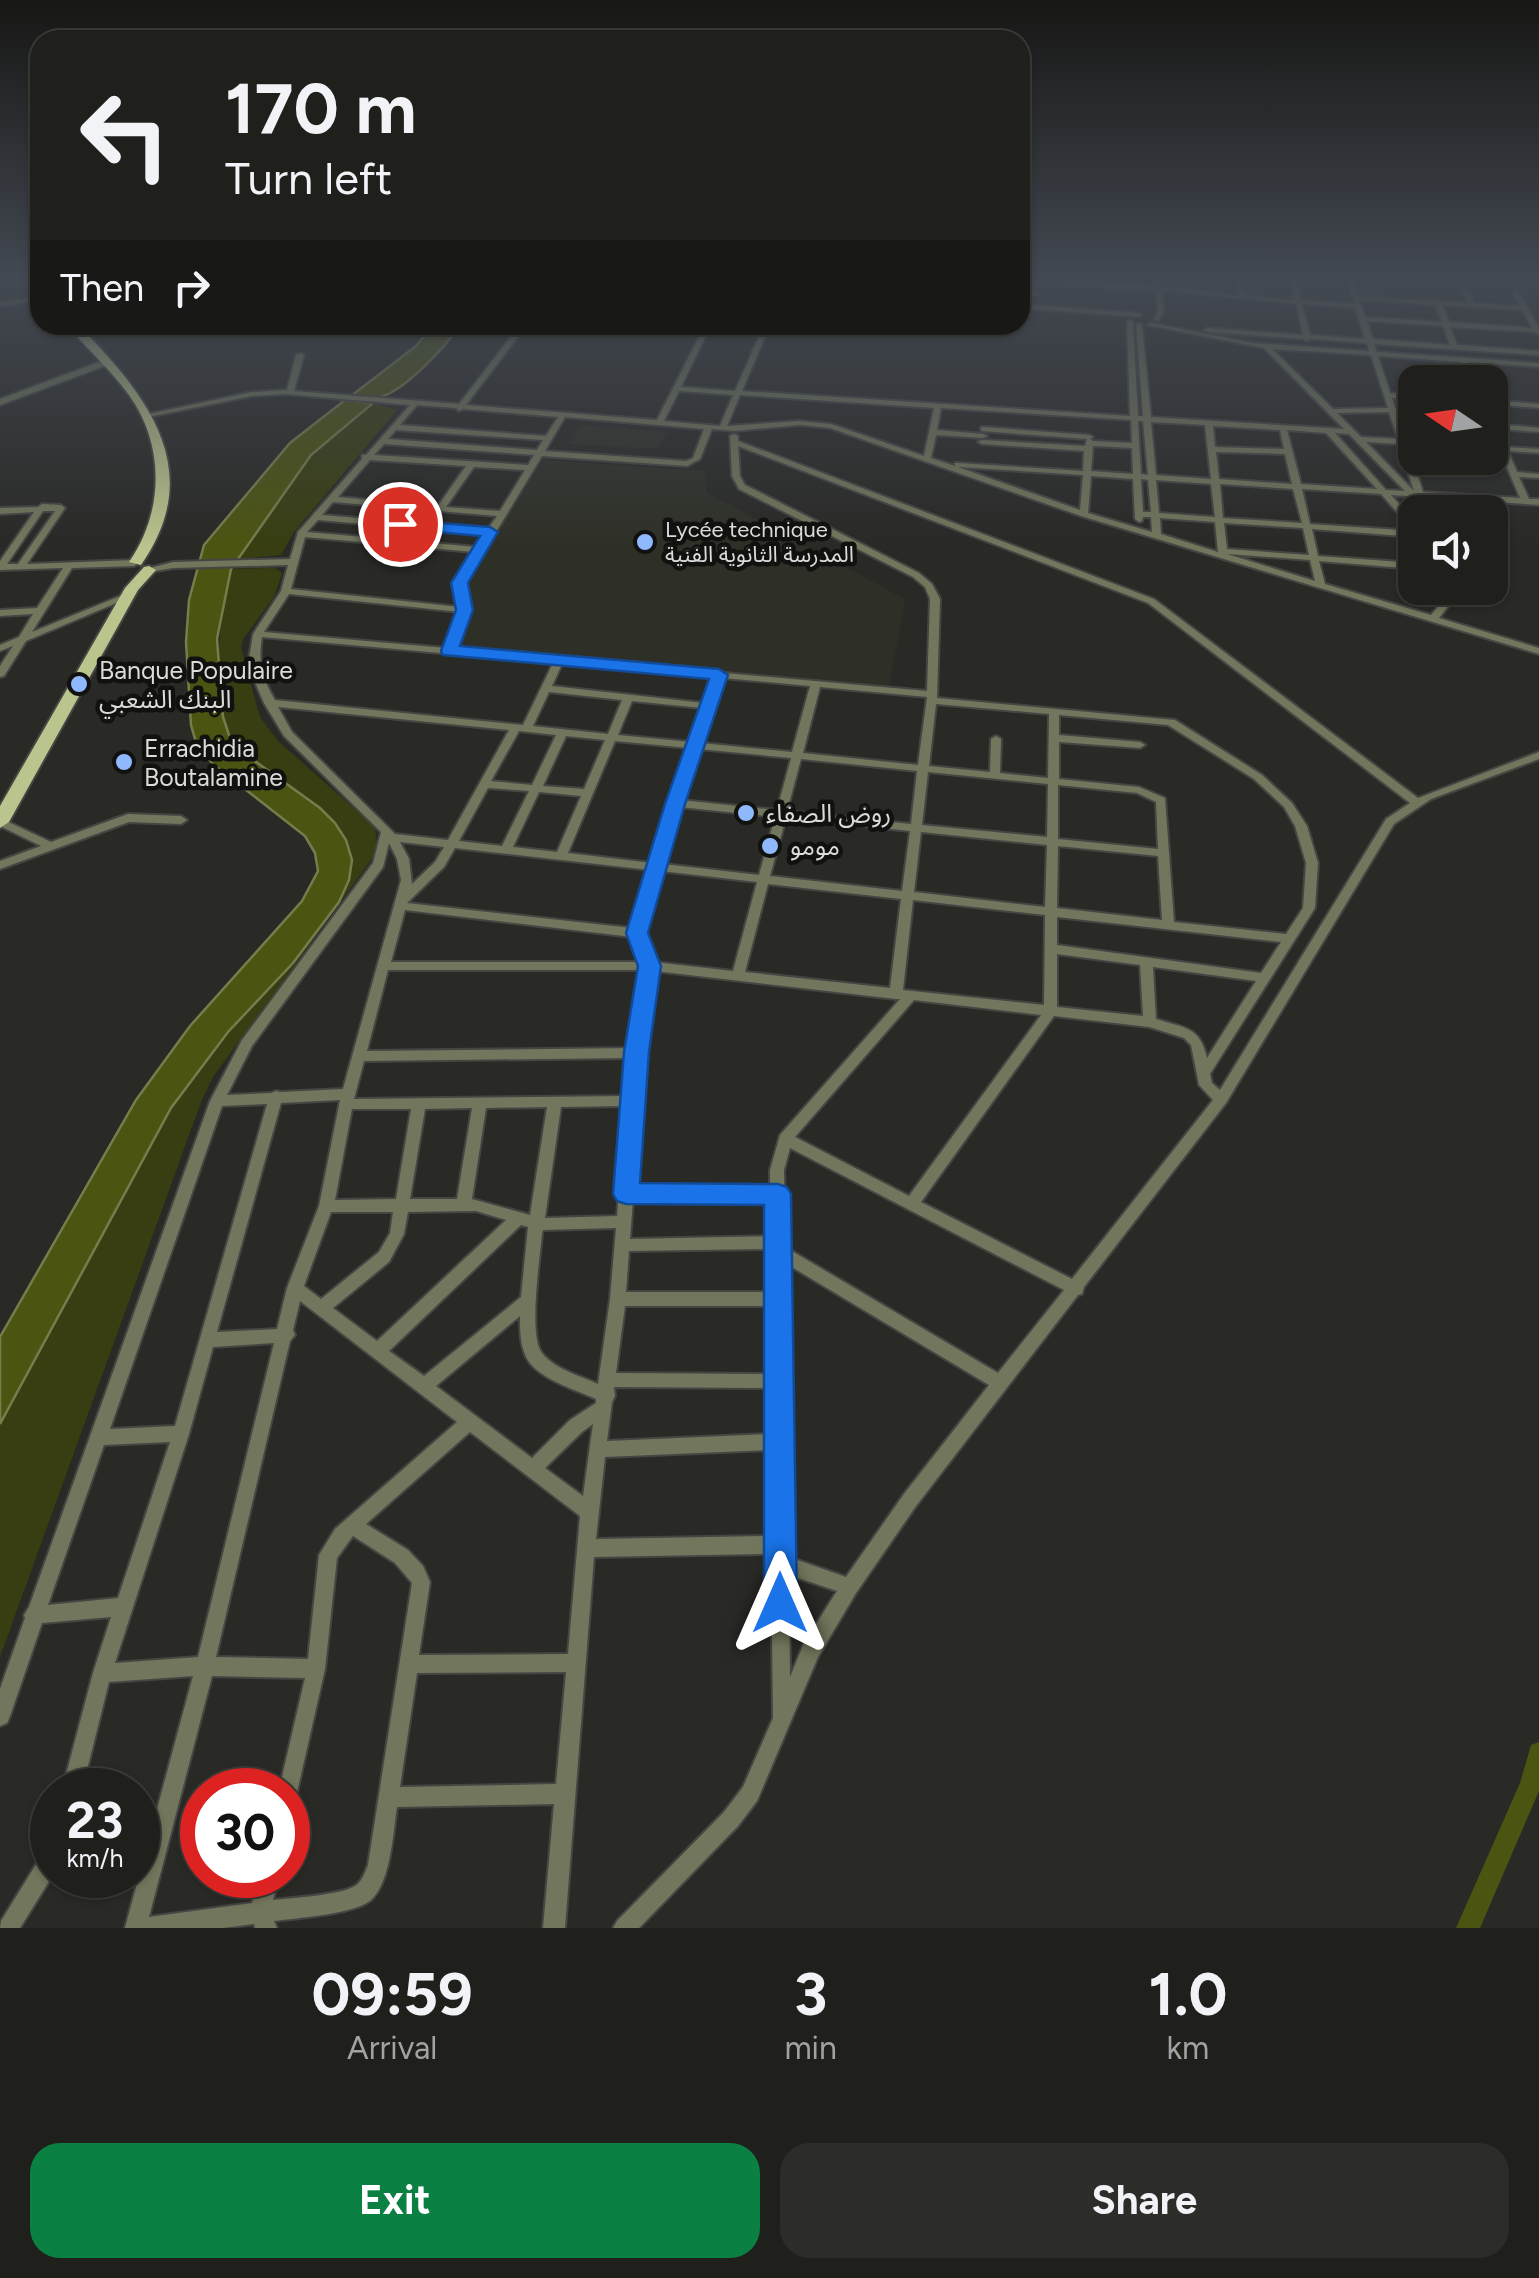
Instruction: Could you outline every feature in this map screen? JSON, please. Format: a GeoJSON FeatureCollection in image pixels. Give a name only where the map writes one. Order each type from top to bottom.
{"type":"FeatureCollection","features":[{"type":"Feature","properties":{"kind":"main road"},"geometry":{"type":"LineString","coordinates":[[0,822],[140,571],[160,507],[162,472],[148,415],[112,368]]}},
{"type":"Feature","properties":{"kind":"street"},"geometry":{"type":"LineString","coordinates":[[0,399],[79,368]]}},
{"type":"Feature","properties":{"kind":"street"},"geometry":{"type":"LineString","coordinates":[[290,392],[296,368]]}},
{"type":"Feature","properties":{"kind":"street"},"geometry":{"type":"LineString","coordinates":[[412,460],[489,368]]}},
{"type":"Feature","properties":{"kind":"street"},"geometry":{"type":"LineString","coordinates":[[659,423],[687,368]]}},
{"type":"Feature","properties":{"kind":"street"},"geometry":{"type":"LineString","coordinates":[[749,368],[728,428],[734,442],[736,476],[742,487],[916,575],[929,586],[937,610],[932,697],[908,895],[904,994],[786,1139],[777,1170],[781,1723]]}},
{"type":"Feature","properties":{"kind":"street"},"geometry":{"type":"LineString","coordinates":[[1135,368],[1140,530]]}},
{"type":"Feature","properties":{"kind":"street"},"geometry":{"type":"LineString","coordinates":[[1141,368],[1157,536]]}},
{"type":"Feature","properties":{"kind":"street"},"geometry":{"type":"LineString","coordinates":[[1289,368],[1416,494]]}},
{"type":"Feature","properties":{"kind":"street"},"geometry":{"type":"LineString","coordinates":[[1380,368],[1398,425]]}},
{"type":"Feature","properties":{"kind":"street"},"geometry":{"type":"LineString","coordinates":[[676,389],[1329,431],[1398,441]]}},
{"type":"Feature","properties":{"kind":"street"},"geometry":{"type":"LineString","coordinates":[[148,415],[252,394],[290,392],[728,428],[819,424],[938,464],[977,471],[1035,470],[1539,502]]}},
{"type":"Feature","properties":{"kind":"street"},"geometry":{"type":"LineString","coordinates":[[1388,395],[1398,395]]}},
{"type":"Feature","properties":{"kind":"street"},"geometry":{"type":"LineString","coordinates":[[1508,403],[1539,406]]}},
{"type":"Feature","properties":{"kind":"street"},"geometry":{"type":"LineString","coordinates":[[136,1928],[205,1666],[287,1335],[295,1288],[326,1206],[348,1099],[402,902],[405,870],[389,835],[288,734],[269,703],[254,659],[258,634],[286,592],[301,534],[414,404]]}},
{"type":"Feature","properties":{"kind":"street"},"geometry":{"type":"LineString","coordinates":[[927,460],[938,406]]}},
{"type":"Feature","properties":{"kind":"street"},"geometry":{"type":"LineString","coordinates":[[977,471],[987,409]]}},
{"type":"Feature","properties":{"kind":"street"},"geometry":{"type":"LineString","coordinates":[[446,462],[485,410]]}},
{"type":"Feature","properties":{"kind":"street"},"geometry":{"type":"LineString","coordinates":[[1331,411],[1393,410]]}},
{"type":"Feature","properties":{"kind":"street"},"geometry":{"type":"LineString","coordinates":[[440,509],[517,413]]}},
{"type":"Feature","properties":{"kind":"street"},"geometry":{"type":"LineString","coordinates":[[450,651],[464,610],[459,586],[562,416]]}},
{"type":"Feature","properties":{"kind":"street"},"geometry":{"type":"LineString","coordinates":[[1084,514],[1090,416]]}},
{"type":"Feature","properties":{"kind":"street"},"geometry":{"type":"LineString","coordinates":[[1209,423],[1223,554]]}},
{"type":"Feature","properties":{"kind":"street"},"geometry":{"type":"LineString","coordinates":[[1508,425],[1539,430]]}},
{"type":"Feature","properties":{"kind":"street"},"geometry":{"type":"LineString","coordinates":[[380,441],[689,464],[696,459],[708,426]]}},
{"type":"Feature","properties":{"kind":"street"},"geometry":{"type":"LineString","coordinates":[[392,427],[548,438]]}},
{"type":"Feature","properties":{"kind":"street"},"geometry":{"type":"LineString","coordinates":[[1283,428],[1321,586]]}},
{"type":"Feature","properties":{"kind":"street"},"geometry":{"type":"LineString","coordinates":[[1329,431],[1398,509]]}},
{"type":"Feature","properties":{"kind":"street"},"geometry":{"type":"LineString","coordinates":[[933,432],[1136,446]]}},
{"type":"Feature","properties":{"kind":"street"},"geometry":{"type":"LineString","coordinates":[[983,435],[1036,446],[1089,443]]}},
{"type":"Feature","properties":{"kind":"street"},"geometry":{"type":"LineString","coordinates":[[734,442],[1151,601],[1416,802]]}},
{"type":"Feature","properties":{"kind":"street"},"geometry":{"type":"LineString","coordinates":[[1035,470],[1036,446]]}},
{"type":"Feature","properties":{"kind":"street"},"geometry":{"type":"LineString","coordinates":[[1212,449],[1288,452]]}},
{"type":"Feature","properties":{"kind":"street"},"geometry":{"type":"LineString","coordinates":[[1508,449],[1539,451]]}},
{"type":"Feature","properties":{"kind":"street"},"geometry":{"type":"LineString","coordinates":[[365,457],[529,468]]}},
{"type":"Feature","properties":{"kind":"street"},"geometry":{"type":"LineString","coordinates":[[1508,462],[1526,502]]}},
{"type":"Feature","properties":{"kind":"street"},"geometry":{"type":"LineString","coordinates":[[977,471],[1084,514],[1539,650]]}},
{"type":"Feature","properties":{"kind":"street"},"geometry":{"type":"LineString","coordinates":[[1514,474],[1539,476]]}},
{"type":"Feature","properties":{"kind":"street"},"geometry":{"type":"LineString","coordinates":[[1412,475],[1416,494]]}},
{"type":"Feature","properties":{"kind":"street"},"geometry":{"type":"LineString","coordinates":[[330,499],[502,514]]}},
{"type":"Feature","properties":{"kind":"street"},"geometry":{"type":"LineString","coordinates":[[0,567],[42,507]]}},
{"type":"Feature","properties":{"kind":"street"},"geometry":{"type":"LineString","coordinates":[[0,511],[61,508],[20,567]]}},
{"type":"Feature","properties":{"kind":"street"},"geometry":{"type":"LineString","coordinates":[[1139,514],[1398,529]]}},
{"type":"Feature","properties":{"kind":"street"},"geometry":{"type":"LineString","coordinates":[[314,517],[490,532]]}},
{"type":"Feature","properties":{"kind":"street"},"geometry":{"type":"LineString","coordinates":[[25,532],[46,530]]}},
{"type":"Feature","properties":{"kind":"street"},"geometry":{"type":"LineString","coordinates":[[301,534],[479,550]]}},
{"type":"Feature","properties":{"kind":"street"},"geometry":{"type":"LineString","coordinates":[[1223,554],[1398,565]]}},
{"type":"Feature","properties":{"kind":"street"},"geometry":{"type":"LineString","coordinates":[[0,648],[140,571],[173,565],[292,562]]}},
{"type":"Feature","properties":{"kind":"street"},"geometry":{"type":"LineString","coordinates":[[0,674],[68,566]]}},
{"type":"Feature","properties":{"kind":"street"},"geometry":{"type":"LineString","coordinates":[[0,567],[112,566],[140,571]]}},
{"type":"Feature","properties":{"kind":"street"},"geometry":{"type":"LineString","coordinates":[[286,592],[464,610]]}},
{"type":"Feature","properties":{"kind":"street"},"geometry":{"type":"LineString","coordinates":[[1433,619],[1444,605]]}},
{"type":"Feature","properties":{"kind":"street"},"geometry":{"type":"LineString","coordinates":[[0,613],[40,611]]}},
{"type":"Feature","properties":{"kind":"street"},"geometry":{"type":"LineString","coordinates":[[258,634],[816,683],[1170,722],[1275,790],[1302,826],[1312,863],[1310,908],[1206,1070]]}},
{"type":"Feature","properties":{"kind":"street"},"geometry":{"type":"LineString","coordinates":[[0,636],[23,637]]}},
{"type":"Feature","properties":{"kind":"street"},"geometry":{"type":"LineString","coordinates":[[402,902],[424,882],[452,844],[484,784],[546,689],[559,660]]}},
{"type":"Feature","properties":{"kind":"street"},"geometry":{"type":"LineString","coordinates":[[554,1928],[574,1663],[589,1512],[624,1245],[636,1052],[649,966],[637,933],[719,675]]}},
{"type":"Feature","properties":{"kind":"street"},"geometry":{"type":"LineString","coordinates":[[738,976],[816,683]]}},
{"type":"Feature","properties":{"kind":"street"},"geometry":{"type":"LineString","coordinates":[[546,689],[708,706]]}},
{"type":"Feature","properties":{"kind":"street"},"geometry":{"type":"LineString","coordinates":[[561,856],[628,698]]}},
{"type":"Feature","properties":{"kind":"street"},"geometry":{"type":"LineString","coordinates":[[269,703],[1139,790],[1159,796],[1168,925]]}},
{"type":"Feature","properties":{"kind":"street"},"geometry":{"type":"LineString","coordinates":[[913,1202],[1050,1012],[1054,712]]}},
{"type":"Feature","properties":{"kind":"street"},"geometry":{"type":"LineString","coordinates":[[506,850],[563,732]]}},
{"type":"Feature","properties":{"kind":"street"},"geometry":{"type":"LineString","coordinates":[[995,776],[996,738]]}},
{"type":"Feature","properties":{"kind":"street"},"geometry":{"type":"LineString","coordinates":[[1054,738],[1140,745]]}},
{"type":"Feature","properties":{"kind":"street"},"geometry":{"type":"LineString","coordinates":[[624,1928],[731,1819],[750,1794],[811,1650],[850,1587],[1000,1383],[1077,1289],[1220,1099],[1390,822],[1416,802],[1539,755]]}},
{"type":"Feature","properties":{"kind":"street"},"geometry":{"type":"LineString","coordinates":[[484,784],[588,794]]}},
{"type":"Feature","properties":{"kind":"street"},"geometry":{"type":"LineString","coordinates":[[675,804],[1163,853]]}},
{"type":"Feature","properties":{"kind":"street"},"geometry":{"type":"LineString","coordinates":[[0,865],[128,818],[181,820]]}},
{"type":"Feature","properties":{"kind":"street"},"geometry":{"type":"LineString","coordinates":[[0,822],[48,845]]}},
{"type":"Feature","properties":{"kind":"street"},"geometry":{"type":"LineString","coordinates":[[389,835],[1291,939]]}},
{"type":"Feature","properties":{"kind":"street"},"geometry":{"type":"LineString","coordinates":[[0,1716],[217,1101],[246,1044],[379,864],[389,835]]}},
{"type":"Feature","properties":{"kind":"street"},"geometry":{"type":"LineString","coordinates":[[402,902],[637,933]]}},
{"type":"Feature","properties":{"kind":"street"},"geometry":{"type":"LineString","coordinates":[[1050,949],[1265,978]]}},
{"type":"Feature","properties":{"kind":"street"},"geometry":{"type":"LineString","coordinates":[[1146,962],[1150,1022]]}},
{"type":"Feature","properties":{"kind":"street"},"geometry":{"type":"LineString","coordinates":[[385,966],[649,966],[1150,1022],[1189,1035],[1197,1043],[1206,1070],[1206,1084],[1220,1099]]}},
{"type":"Feature","properties":{"kind":"street"},"geometry":{"type":"LineString","coordinates":[[361,1056],[636,1052]]}},
{"type":"Feature","properties":{"kind":"street"},"geometry":{"type":"LineString","coordinates":[[217,1101],[276,1096],[418,1103],[634,1100]]}},
{"type":"Feature","properties":{"kind":"street"},"geometry":{"type":"LineString","coordinates":[[78,1768],[102,1673],[181,1434],[276,1096]]}},
{"type":"Feature","properties":{"kind":"street"},"geometry":{"type":"LineString","coordinates":[[464,1204],[480,1102]]}},
{"type":"Feature","properties":{"kind":"street"},"geometry":{"type":"LineString","coordinates":[[556,1102],[527,1301],[527,1336],[533,1354],[607,1394],[777,1381]]}},
{"type":"Feature","properties":{"kind":"street"},"geometry":{"type":"LineString","coordinates":[[320,1308],[384,1258],[402,1223],[401,1204],[418,1103]]}},
{"type":"Feature","properties":{"kind":"street"},"geometry":{"type":"LineString","coordinates":[[786,1139],[1077,1289]]}},
{"type":"Feature","properties":{"kind":"street"},"geometry":{"type":"LineString","coordinates":[[626,1194],[778,1194]]}},
{"type":"Feature","properties":{"kind":"street"},"geometry":{"type":"LineString","coordinates":[[326,1206],[464,1204],[538,1224],[624,1222]]}},
{"type":"Feature","properties":{"kind":"street"},"geometry":{"type":"LineString","coordinates":[[378,1351],[518,1218]]}},
{"type":"Feature","properties":{"kind":"street"},"geometry":{"type":"LineString","coordinates":[[624,1245],[779,1247],[1000,1383]]}},
{"type":"Feature","properties":{"kind":"street"},"geometry":{"type":"LineString","coordinates":[[295,1288],[589,1512]]}},
{"type":"Feature","properties":{"kind":"street"},"geometry":{"type":"LineString","coordinates":[[618,1299],[778,1299]]}},
{"type":"Feature","properties":{"kind":"street"},"geometry":{"type":"LineString","coordinates":[[424,1386],[527,1301]]}},
{"type":"Feature","properties":{"kind":"street"},"geometry":{"type":"LineString","coordinates":[[208,1340],[287,1335]]}},
{"type":"Feature","properties":{"kind":"street"},"geometry":{"type":"LineString","coordinates":[[533,1469],[607,1394]]}},
{"type":"Feature","properties":{"kind":"street"},"geometry":{"type":"LineString","coordinates":[[294,1768],[316,1669],[328,1555],[341,1535],[470,1422]]}},
{"type":"Feature","properties":{"kind":"street"},"geometry":{"type":"LineString","coordinates":[[100,1438],[181,1434]]}},
{"type":"Feature","properties":{"kind":"street"},"geometry":{"type":"LineString","coordinates":[[599,1449],[780,1442]]}},
{"type":"Feature","properties":{"kind":"street"},"geometry":{"type":"LineString","coordinates":[[147,1928],[263,1920],[358,1898],[367,1890],[378,1866],[421,1594],[419,1577],[393,1550],[354,1527]]}},
{"type":"Feature","properties":{"kind":"street"},"geometry":{"type":"LineString","coordinates":[[586,1548],[780,1554],[850,1587]]}},
{"type":"Feature","properties":{"kind":"street"},"geometry":{"type":"LineString","coordinates":[[33,1616],[124,1608]]}},
{"type":"Feature","properties":{"kind":"street"},"geometry":{"type":"LineString","coordinates":[[411,1664],[574,1663]]}},
{"type":"Feature","properties":{"kind":"street"},"geometry":{"type":"LineString","coordinates":[[102,1673],[205,1666],[316,1669]]}},
{"type":"Feature","properties":{"kind":"street"},"geometry":{"type":"LineString","coordinates":[[390,1797],[563,1794]]}},
{"type":"Feature","properties":{"kind":"street"},"geometry":{"type":"LineString","coordinates":[[8,1928],[30,1893]]}},
{"type":"Feature","properties":{"kind":"shaded area"},"geometry":{"type":"Polygon","coordinates":[[[387,368],[423,368],[386,395],[351,396],[387,368]]]}},
{"type":"Feature","properties":{"kind":"shaded area"},"geometry":{"type":"Polygon","coordinates":[[[345,400],[373,403],[311,455],[231,569],[217,639],[223,717],[229,735],[241,751],[335,823],[352,860],[349,880],[339,902],[293,963],[228,1032],[171,1108],[0,1424],[0,1337],[136,1100],[190,1026],[302,901],[318,871],[315,853],[305,836],[214,765],[197,746],[191,725],[186,642],[189,600],[204,545],[290,443],[345,400]]]}},
{"type":"Feature","properties":{"kind":"shaded area"},"geometry":{"type":"Polygon","coordinates":[[[373,403],[397,410],[294,532],[281,555],[239,559],[311,455],[373,403]]]}},
{"type":"Feature","properties":{"kind":"shaded area"},"geometry":{"type":"Polygon","coordinates":[[[580,425],[667,432],[658,449],[568,444],[580,425]]]}},
{"type":"Feature","properties":{"kind":"shaded area","name":"Lycée technique المدرسة الثانوية الفنية"},"geometry":{"type":"Polygon","coordinates":[[[543,460],[705,471],[706,492],[905,599],[888,694],[460,651],[472,598],[459,593],[543,460]]]}},
{"type":"Feature","properties":{"kind":"shaded area"},"geometry":{"type":"Polygon","coordinates":[[[275,568],[282,573],[274,597],[243,639],[241,648],[260,717],[278,741],[375,827],[377,849],[371,860],[213,1077],[201,1102],[0,1657],[0,1424],[171,1108],[228,1032],[293,963],[339,902],[335,823],[242,751],[222,714],[218,664],[231,569],[275,568]]]}},
{"type":"Feature","properties":{"kind":"waterway"},"geometry":{"type":"LineString","coordinates":[[1468,1928],[1531,1784],[1539,1753]]}},
{"type":"Feature","properties":{"kind":"place","name":"Lycée technique المدرسة الثانوية الفنية"},"geometry":{"type":"Point","coordinates":[645,542]}},
{"type":"Feature","properties":{"kind":"place","name":"Banque Populaire البنك الشعبي"},"geometry":{"type":"Point","coordinates":[79,684]}},
{"type":"Feature","properties":{"kind":"place","name":"Errachidia Boutalamine"},"geometry":{"type":"Point","coordinates":[124,762]}},
{"type":"Feature","properties":{"kind":"place","name":"روض الصفاء"},"geometry":{"type":"Point","coordinates":[746,813]}},
{"type":"Feature","properties":{"kind":"place","name":"مومو"},"geometry":{"type":"Point","coordinates":[770,846]}},
{"type":"Feature","properties":{"kind":"route"},"geometry":{"type":"LineString","coordinates":[[400,524],[490,532],[460,583],[464,598],[462,625],[450,651],[719,675],[637,933],[649,966],[636,1052],[626,1194],[778,1194],[780,1603]]}}]}
